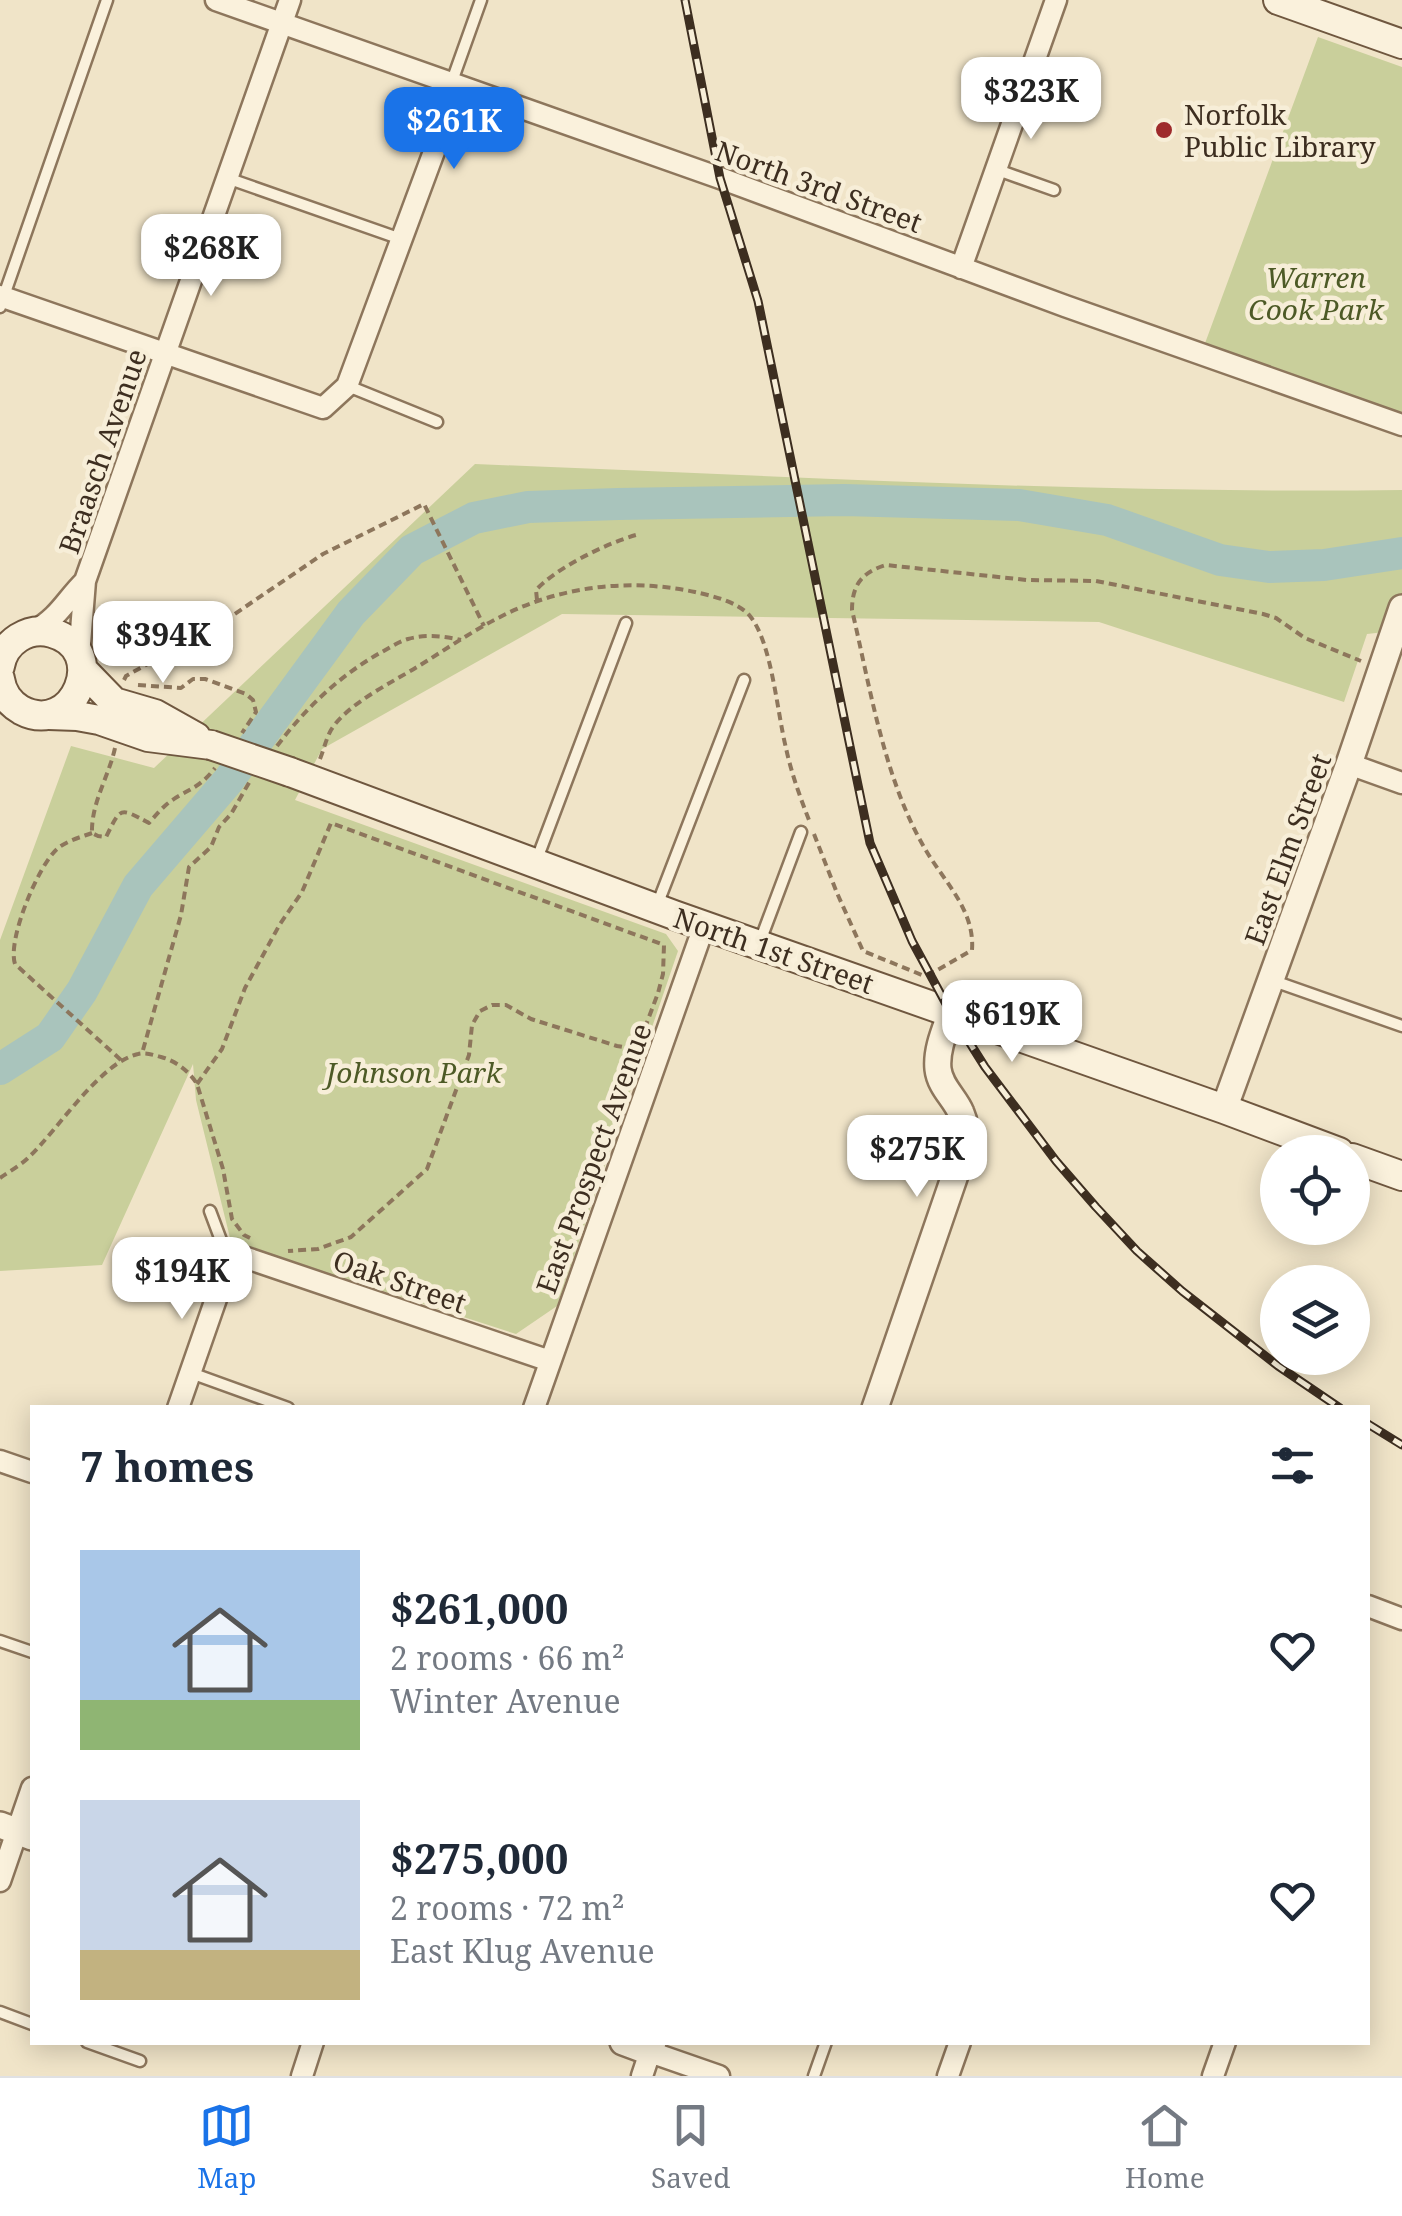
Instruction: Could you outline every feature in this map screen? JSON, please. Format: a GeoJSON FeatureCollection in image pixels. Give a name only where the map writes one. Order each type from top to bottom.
{"type":"FeatureCollection","features":[{"type":"Feature","properties":{"kind":"main road"},"geometry":{"type":"LineString","coordinates":[[1278,0],[1320,7],[1402,44]]}},
{"type":"Feature","properties":{"kind":"main road"},"geometry":{"type":"LineString","coordinates":[[46,631],[60,636],[72,644],[81,663],[82,684],[76,696],[67,706],[42,715],[18,708],[8,699],[0,680],[8,646],[17,636],[46,631]]}},
{"type":"Feature","properties":{"kind":"main road","name":"North 1st Street"},"geometry":{"type":"LineString","coordinates":[[81,663],[110,698],[155,714],[211,745]]}},
{"type":"Feature","properties":{"kind":"main road","name":"North 1st Street"},"geometry":{"type":"LineString","coordinates":[[42,715],[99,720],[148,737],[211,745],[282,761],[534,864],[1294,1135]]}},
{"type":"Feature","properties":{"kind":"main road"},"geometry":{"type":"LineString","coordinates":[[1370,1164],[1402,1176]]}},
{"type":"Feature","properties":{"kind":"street","name":"North 3rd Street"},"geometry":{"type":"LineString","coordinates":[[216,0],[1402,425]]}},
{"type":"Feature","properties":{"kind":"street","name":"Braasch Avenue"},"geometry":{"type":"LineString","coordinates":[[81,663],[79,639],[85,581],[290,0]]}},
{"type":"Feature","properties":{"kind":"street"},"geometry":{"type":"LineString","coordinates":[[961,268],[1056,0]]}},
{"type":"Feature","properties":{"kind":"street"},"geometry":{"type":"LineString","coordinates":[[1,300],[323,408],[347,386],[454,85]]}},
{"type":"Feature","properties":{"kind":"street","name":"Braasch Avenue"},"geometry":{"type":"LineString","coordinates":[[17,636],[58,615],[85,581]]}},
{"type":"Feature","properties":{"kind":"street","name":"East Elm Street"},"geometry":{"type":"LineString","coordinates":[[1224,1109],[1390,654],[1402,608]]}},
{"type":"Feature","properties":{"kind":"street"},"geometry":{"type":"LineString","coordinates":[[1349,764],[1402,783]]}},
{"type":"Feature","properties":{"kind":"street","name":"East Prospect Avenue"},"geometry":{"type":"LineString","coordinates":[[535,1405],[704,926]]}},
{"type":"Feature","properties":{"kind":"street"},"geometry":{"type":"LineString","coordinates":[[876,1405],[965,1146],[966,1127],[961,1112],[938,1068],[940,1043],[951,1013]]}},
{"type":"Feature","properties":{"kind":"street"},"geometry":{"type":"LineString","coordinates":[[179,1405],[232,1253]]}},
{"type":"Feature","properties":{"kind":"street","name":"Oak Street"},"geometry":{"type":"LineString","coordinates":[[232,1253],[550,1361]]}},
{"type":"Feature","properties":{"kind":"street"},"geometry":{"type":"LineString","coordinates":[[0,1461],[30,1471]]}},
{"type":"Feature","properties":{"kind":"street"},"geometry":{"type":"LineString","coordinates":[[1372,1608],[1402,1620]]}},
{"type":"Feature","properties":{"kind":"street"},"geometry":{"type":"LineString","coordinates":[[0,1882],[30,1794]]}},
{"type":"Feature","properties":{"kind":"street"},"geometry":{"type":"LineString","coordinates":[[302,2076],[313,2045]]}},
{"type":"Feature","properties":{"kind":"street"},"geometry":{"type":"LineString","coordinates":[[948,2076],[959,2045]]}},
{"type":"Feature","properties":{"kind":"street"},"geometry":{"type":"LineString","coordinates":[[1213,2076],[1224,2045]]}},
{"type":"Feature","properties":{"kind":"street"},"geometry":{"type":"LineString","coordinates":[[648,2057],[719,2076]]}},
{"type":"Feature","properties":{"kind":"lane"},"geometry":{"type":"LineString","coordinates":[[1,300],[108,0]]}},
{"type":"Feature","properties":{"kind":"lane"},"geometry":{"type":"LineString","coordinates":[[454,85],[481,0]]}},
{"type":"Feature","properties":{"kind":"lane"},"geometry":{"type":"LineString","coordinates":[[995,170],[1054,190]]}},
{"type":"Feature","properties":{"kind":"lane"},"geometry":{"type":"LineString","coordinates":[[227,178],[402,240]]}},
{"type":"Feature","properties":{"kind":"lane"},"geometry":{"type":"LineString","coordinates":[[347,386],[437,422]]}},
{"type":"Feature","properties":{"kind":"lane"},"geometry":{"type":"LineString","coordinates":[[534,864],[626,623]]}},
{"type":"Feature","properties":{"kind":"lane"},"geometry":{"type":"LineString","coordinates":[[656,908],[744,680]]}},
{"type":"Feature","properties":{"kind":"lane"},"geometry":{"type":"LineString","coordinates":[[759,945],[801,832]]}},
{"type":"Feature","properties":{"kind":"lane"},"geometry":{"type":"LineString","coordinates":[[1272,980],[1402,1026]]}},
{"type":"Feature","properties":{"kind":"lane"},"geometry":{"type":"LineString","coordinates":[[210,1211],[222,1243],[232,1253]]}},
{"type":"Feature","properties":{"kind":"lane"},"geometry":{"type":"LineString","coordinates":[[191,1373],[280,1405]]}},
{"type":"Feature","properties":{"kind":"lane"},"geometry":{"type":"LineString","coordinates":[[0,1641],[30,1651]]}},
{"type":"Feature","properties":{"kind":"lane"},"geometry":{"type":"LineString","coordinates":[[0,2012],[30,2023]]}},
{"type":"Feature","properties":{"kind":"lane"},"geometry":{"type":"LineString","coordinates":[[95,2045],[140,2061]]}},
{"type":"Feature","properties":{"kind":"lane"},"geometry":{"type":"LineString","coordinates":[[814,2076],[825,2045]]}},
{"type":"Feature","properties":{"kind":"path"},"geometry":{"type":"LineString","coordinates":[[110,698],[126,676],[220,624],[322,554],[424,504],[484,626]]}},
{"type":"Feature","properties":{"kind":"path"},"geometry":{"type":"LineString","coordinates":[[537,602],[536,590],[558,570],[636,536]]}},
{"type":"Feature","properties":{"kind":"path"},"geometry":{"type":"LineString","coordinates":[[320,758],[329,733],[340,718],[503,615],[594,587],[638,584],[711,596],[748,614],[762,634],[786,751],[802,804],[863,951],[922,975],[972,950],[974,936],[958,897],[923,846],[909,816],[879,725],[852,610],[857,583],[872,569],[886,566],[1028,580],[1096,581],[1263,614],[1305,638],[1390,654]]}},
{"type":"Feature","properties":{"kind":"path"},"geometry":{"type":"LineString","coordinates":[[282,761],[320,696],[351,671],[405,640],[444,636],[461,640]]}},
{"type":"Feature","properties":{"kind":"path"},"geometry":{"type":"LineString","coordinates":[[143,1052],[190,868],[211,847],[219,827],[254,776]]}},
{"type":"Feature","properties":{"kind":"path"},"geometry":{"type":"LineString","coordinates":[[198,1084],[222,1049],[246,988],[302,892],[330,823],[664,945],[658,993],[640,1038],[629,1045],[617,1046],[531,1019],[506,1005],[492,1005],[480,1012],[472,1025],[470,1056],[428,1170],[350,1236],[318,1249],[283,1250]]}},
{"type":"Feature","properties":{"kind":"path"},"geometry":{"type":"LineString","coordinates":[[92,833],[59,847],[43,865],[12,954],[15,964],[122,1061]]}},
{"type":"Feature","properties":{"kind":"path"},"geometry":{"type":"LineString","coordinates":[[0,1178],[30,1156],[109,1070],[143,1052],[168,1059],[190,1072],[198,1084],[224,1169],[232,1218],[244,1235],[252,1239]]}},
{"type":"Feature","properties":{"kind":"green space","name":"Warren Cook Park"},"geometry":{"type":"Polygon","coordinates":[[[1318,37],[1402,67],[1402,415],[1204,346],[1318,37]]]}},
{"type":"Feature","properties":{"kind":"green space","name":"Johnson Park"},"geometry":{"type":"Polygon","coordinates":[[[475,464],[1054,487],[1402,490],[1402,630],[1367,634],[1344,702],[1099,622],[562,614],[322,749],[295,800],[666,934],[678,951],[557,1306],[516,1334],[231,1242],[196,1100],[193,1064],[102,1265],[0,1271],[0,940],[71,746],[154,768],[475,464]]]}},
{"type":"Feature","properties":{"kind":"waterway"},"geometry":{"type":"LineString","coordinates":[[0,1069],[50,1037],[82,991],[138,886],[228,781],[351,613],[412,550],[474,518],[528,507],[618,504],[844,500],[1019,505],[1107,520],[1220,560],[1269,567],[1324,565],[1402,553]]}},
{"type":"Feature","properties":{"kind":"railway"},"geometry":{"type":"LineString","coordinates":[[685,0],[720,178],[758,301],[870,843],[912,941],[985,1067],[1096,1207],[1182,1291],[1278,1366],[1336,1405]]}},
{"type":"Feature","properties":{"kind":"railway"},"geometry":{"type":"LineString","coordinates":[[1370,1425],[1402,1445]]}},
{"type":"Feature","properties":{"kind":"place","name":"Norfolk Public Library"},"geometry":{"type":"Point","coordinates":[1164,130]}}]}
